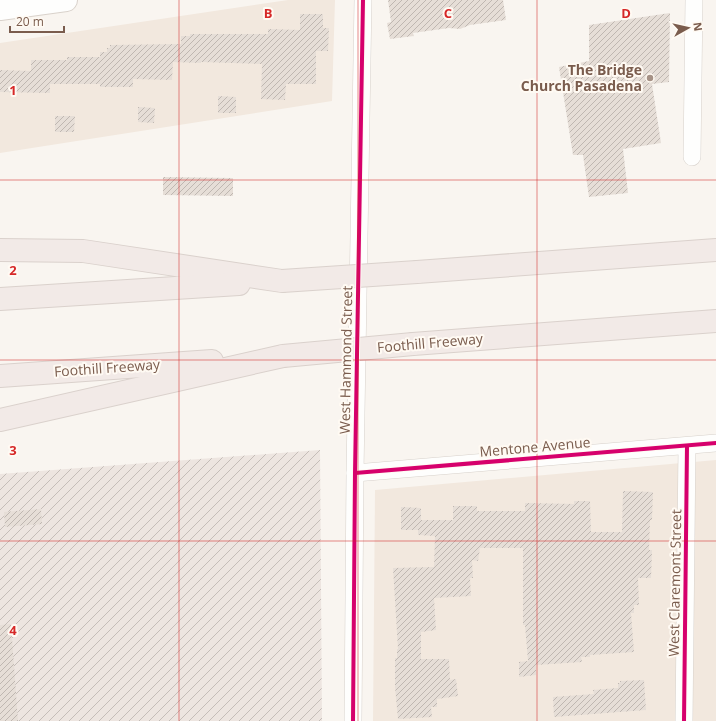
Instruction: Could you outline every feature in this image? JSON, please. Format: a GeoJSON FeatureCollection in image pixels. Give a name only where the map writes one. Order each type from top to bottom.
{"type":"FeatureCollection","features":[{"type":"Feature","properties":{"kind":"highway"},"geometry":{"type":"LineString","coordinates":[[0,250],[83,251],[282,281]]}},
{"type":"Feature","properties":{"kind":"highway"},"geometry":{"type":"LineString","coordinates":[[0,299],[416,272],[716,250]]}},
{"type":"Feature","properties":{"kind":"highway","name":"Foothill Freeway"},"geometry":{"type":"LineString","coordinates":[[0,376],[283,356],[413,344],[716,322]]}},
{"type":"Feature","properties":{"kind":"highway"},"geometry":{"type":"LineString","coordinates":[[0,420],[283,356]]}},
{"type":"Feature","properties":{"kind":"main road"},"geometry":{"type":"LineString","coordinates":[[0,9],[26,3],[66,0]]}},
{"type":"Feature","properties":{"kind":"street","name":"West Hammond Street"},"geometry":{"type":"LineString","coordinates":[[353,721],[355,473],[363,0]]}},
{"type":"Feature","properties":{"kind":"street"},"geometry":{"type":"LineString","coordinates":[[692,157],[694,0]]}},
{"type":"Feature","properties":{"kind":"street","name":"Mentone Avenue"},"geometry":{"type":"LineString","coordinates":[[355,473],[716,444]]}},
{"type":"Feature","properties":{"kind":"street","name":"West Claremont Street"},"geometry":{"type":"LineString","coordinates":[[684,721],[687,446]]}},
{"type":"Feature","properties":{"kind":"shaded area"},"geometry":{"type":"Polygon","coordinates":[[[288,0],[335,0],[332,101],[0,153],[0,43],[288,0]]]}},
{"type":"Feature","properties":{"kind":"shaded area"},"geometry":{"type":"Polygon","coordinates":[[[320,450],[322,721],[0,721],[0,474],[320,450]]]}},
{"type":"Feature","properties":{"kind":"shaded area"},"geometry":{"type":"Polygon","coordinates":[[[716,460],[716,721],[373,721],[375,490],[716,460]]]}},
{"type":"Feature","properties":{"kind":"building"},"geometry":{"type":"Polygon","coordinates":[[[388,0],[503,0],[506,20],[470,25],[460,29],[449,28],[413,33],[414,36],[390,39],[387,23],[391,22],[388,0]]]}},
{"type":"Feature","properties":{"kind":"building"},"geometry":{"type":"Polygon","coordinates":[[[670,13],[669,82],[652,84],[661,143],[623,149],[628,193],[589,197],[583,155],[573,155],[559,67],[589,61],[589,25],[670,13]]]}},
{"type":"Feature","properties":{"kind":"building"},"geometry":{"type":"Polygon","coordinates":[[[300,14],[323,14],[323,28],[329,28],[328,51],[316,51],[316,84],[286,84],[285,100],[261,99],[262,64],[201,62],[173,62],[172,80],[133,79],[133,87],[100,87],[100,84],[50,84],[50,93],[0,92],[0,70],[31,71],[31,60],[67,60],[67,57],[100,57],[100,52],[107,52],[107,48],[110,48],[110,45],[181,44],[181,36],[190,36],[190,34],[268,34],[268,29],[300,30],[300,14]]]}},
{"type":"Feature","properties":{"kind":"building"},"geometry":{"type":"Polygon","coordinates":[[[218,96],[236,97],[236,113],[218,113],[218,96]]]}},
{"type":"Feature","properties":{"kind":"building"},"geometry":{"type":"Polygon","coordinates":[[[138,107],[155,108],[154,123],[138,122],[138,107]]]}},
{"type":"Feature","properties":{"kind":"building"},"geometry":{"type":"Polygon","coordinates":[[[55,116],[75,116],[74,132],[55,132],[55,116]]]}},
{"type":"Feature","properties":{"kind":"building"},"geometry":{"type":"Polygon","coordinates":[[[163,177],[233,178],[233,196],[163,195],[163,177]]]}},
{"type":"Feature","properties":{"kind":"building"},"geometry":{"type":"Polygon","coordinates":[[[623,491],[653,492],[649,550],[652,550],[651,578],[638,578],[639,605],[634,605],[634,613],[631,613],[634,652],[590,655],[590,657],[581,657],[582,662],[536,665],[536,675],[519,677],[519,662],[528,661],[525,625],[523,625],[523,548],[480,548],[478,561],[472,560],[473,578],[470,578],[471,596],[434,598],[436,630],[421,632],[421,659],[449,659],[450,680],[456,679],[458,696],[437,699],[437,707],[431,707],[432,717],[398,719],[395,687],[395,658],[397,658],[398,649],[393,568],[434,567],[435,536],[418,535],[418,530],[401,530],[401,507],[421,508],[421,520],[453,520],[453,506],[477,506],[477,511],[525,511],[525,503],[574,504],[574,501],[590,501],[591,532],[622,532],[623,491]]]}},
{"type":"Feature","properties":{"kind":"building"},"geometry":{"type":"Polygon","coordinates":[[[41,509],[42,524],[5,527],[4,512],[41,509]]]}},
{"type":"Feature","properties":{"kind":"building"},"geometry":{"type":"Polygon","coordinates":[[[11,624],[18,721],[0,721],[0,625],[11,624]]]}},
{"type":"Feature","properties":{"kind":"building"},"geometry":{"type":"Polygon","coordinates":[[[644,680],[646,710],[554,717],[553,697],[594,694],[593,690],[618,688],[618,683],[620,683],[620,681],[644,680]]]}},
{"type":"Feature","properties":{"kind":"cycle path"},"geometry":{"type":"LineString","coordinates":[[353,721],[355,473],[363,0]]}},
{"type":"Feature","properties":{"kind":"cycle path"},"geometry":{"type":"LineString","coordinates":[[355,473],[716,443]]}},
{"type":"Feature","properties":{"kind":"cycle path"},"geometry":{"type":"LineString","coordinates":[[684,721],[687,446]]}},
{"type":"Feature","properties":{"kind":"place","name":"The Bridge Church Pasadena"},"geometry":{"type":"Point","coordinates":[650,78]}}]}
